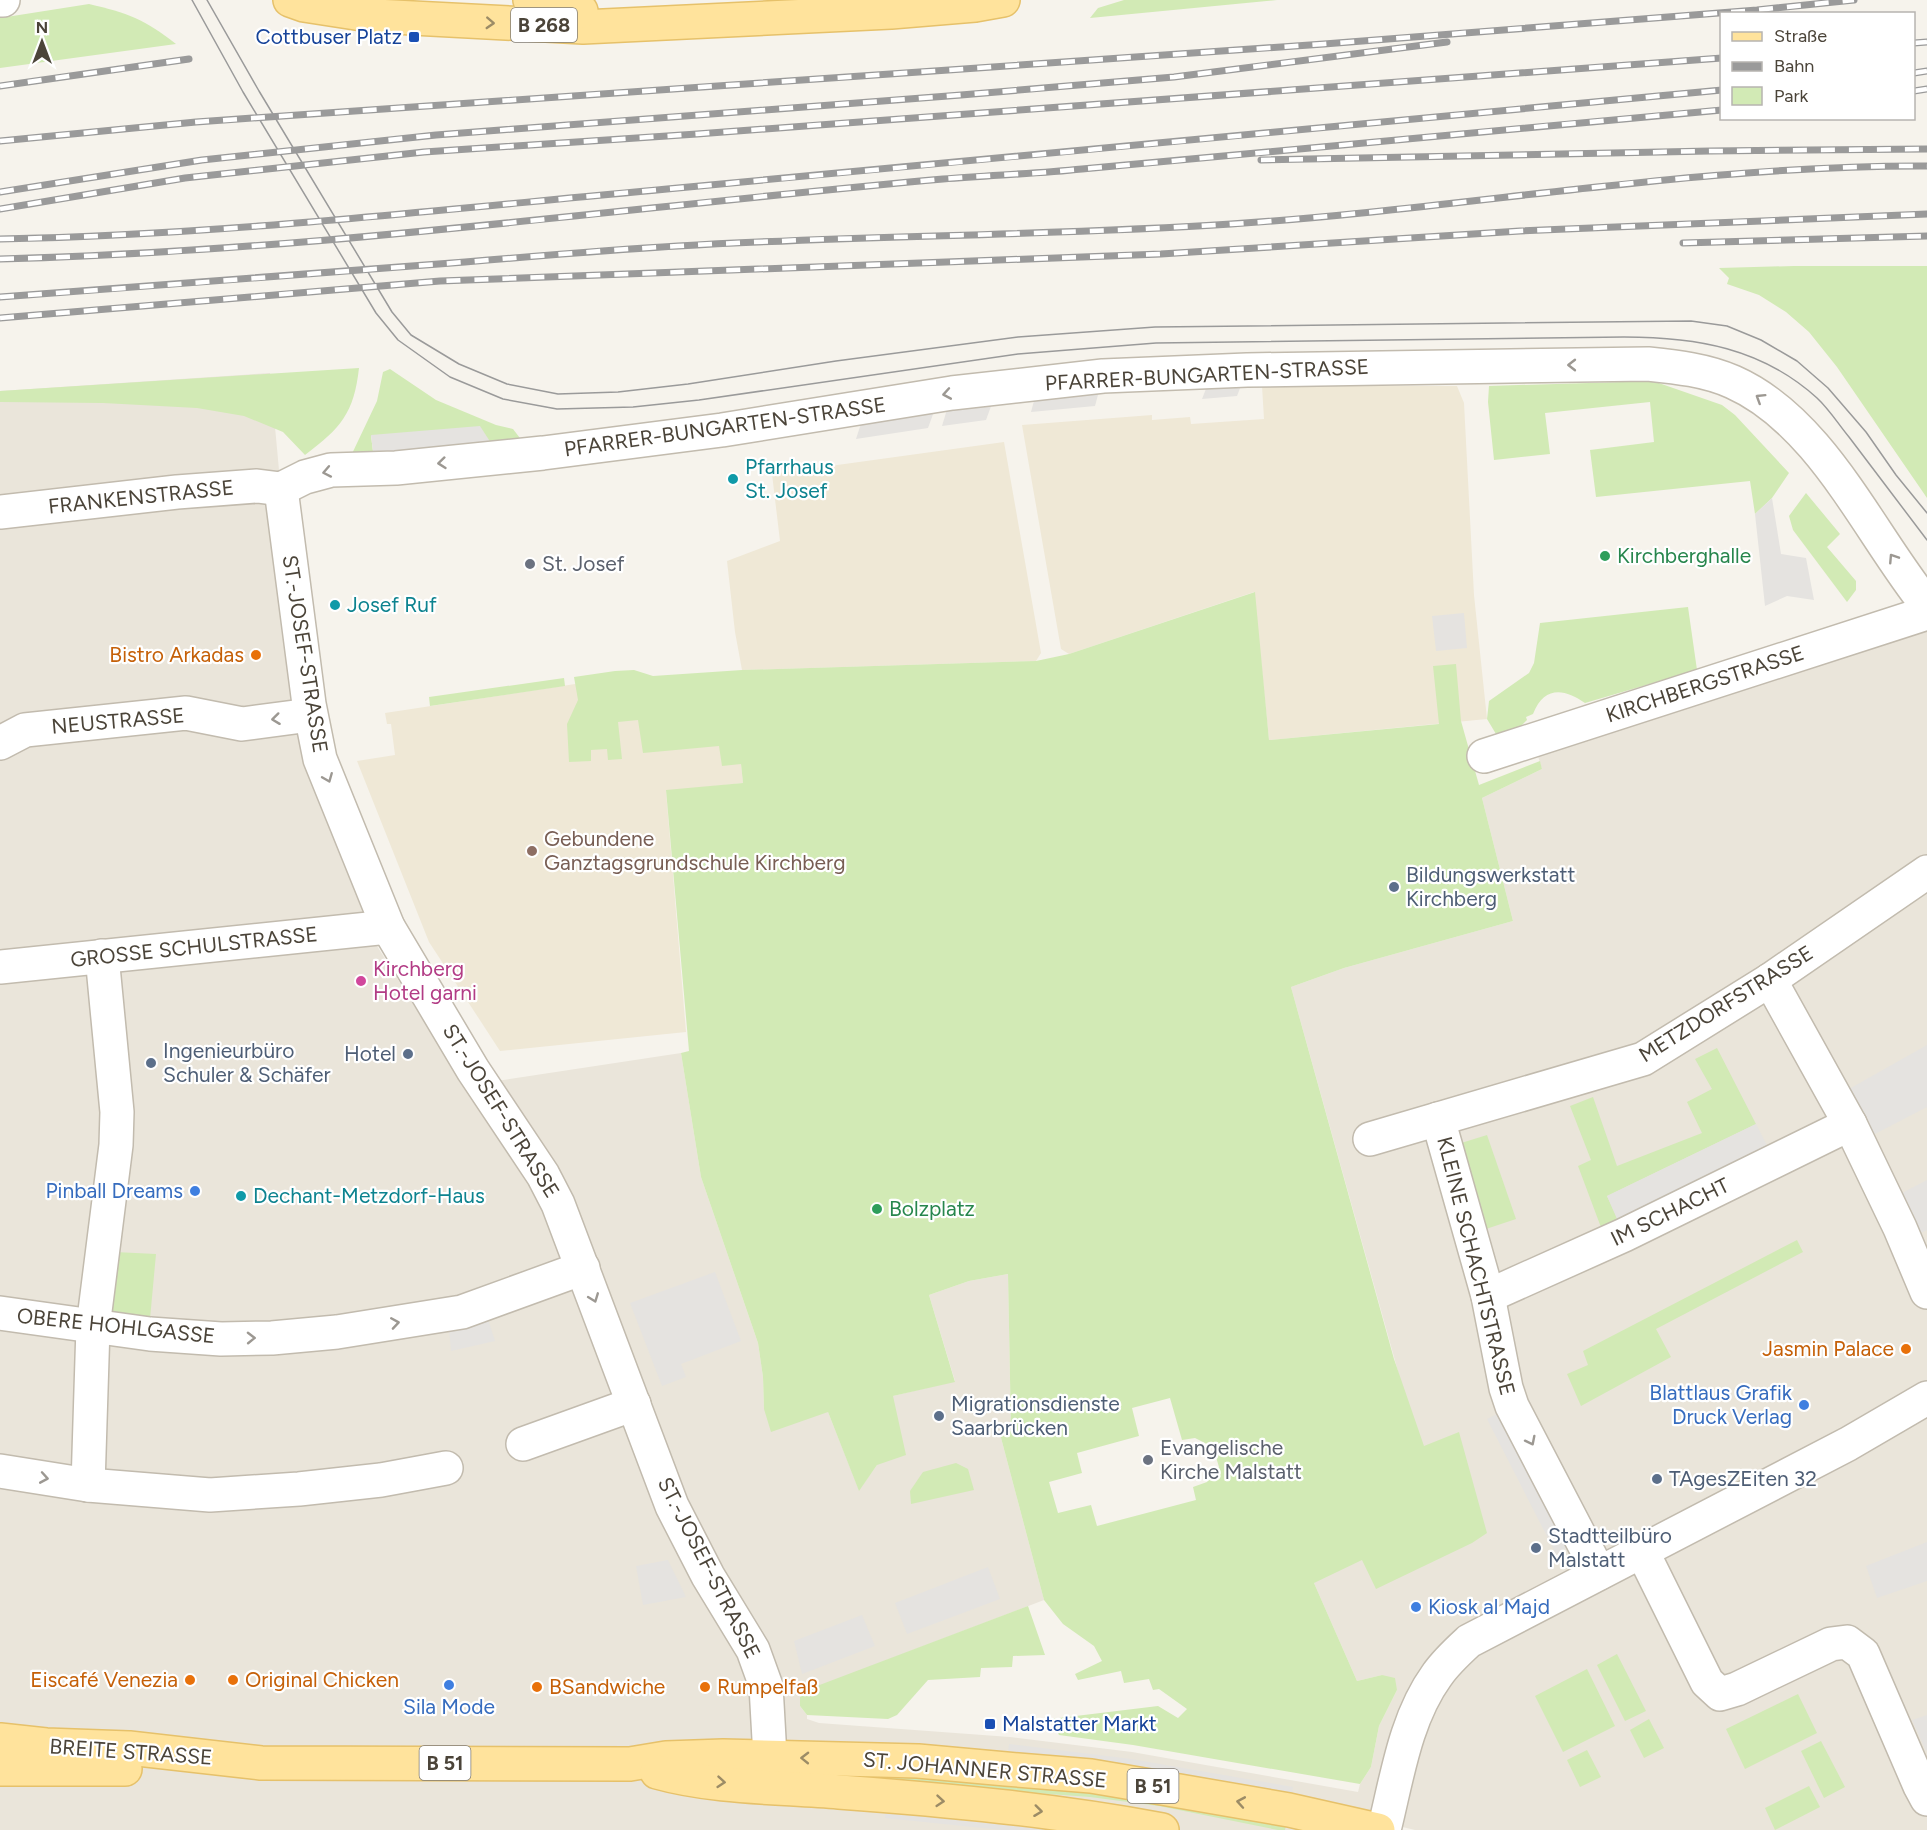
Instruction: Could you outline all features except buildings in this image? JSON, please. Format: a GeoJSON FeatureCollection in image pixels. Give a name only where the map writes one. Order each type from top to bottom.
{"type":"FeatureCollection","features":[{"type":"Feature","properties":{"kind":"main road","name":"B 268"},"geometry":{"type":"LineString","coordinates":[[290,0],[343,12],[431,20],[583,27],[891,12],[975,5],[1003,0]]}},
{"type":"Feature","properties":{"kind":"main road","name":"B 268"},"geometry":{"type":"LineString","coordinates":[[530,0],[578,11],[628,16],[657,23]]}},
{"type":"Feature","properties":{"kind":"main road","name":"BREITE STRASSE"},"geometry":{"type":"LineString","coordinates":[[0,1740],[46,1745],[129,1748],[261,1763]]}},
{"type":"Feature","properties":{"kind":"main road","name":"BREITE STRASSE"},"geometry":{"type":"LineString","coordinates":[[0,1769],[128,1769],[261,1763],[630,1764],[663,1774],[711,1782],[840,1758]]}},
{"type":"Feature","properties":{"kind":"main road","name":"ST. JOHANNER STRASSE"},"geometry":{"type":"LineString","coordinates":[[840,1758],[918,1761],[1091,1776],[1289,1810],[1378,1830]]}},
{"type":"Feature","properties":{"kind":"main road","name":"BREITE STRASSE"},"geometry":{"type":"LineString","coordinates":[[769,1772],[839,1792]]}},
{"type":"Feature","properties":{"kind":"main road","name":"ST. JOHANNER STRASSE"},"geometry":{"type":"LineString","coordinates":[[839,1792],[999,1806],[1162,1830]]}},
{"type":"Feature","properties":{"kind":"street","name":"PFARRER-BUNGARTEN-STRASSE"},"geometry":{"type":"LineString","coordinates":[[281,489],[305,477],[331,470],[396,468],[543,453],[722,430],[963,392],[1103,376],[1247,370],[1648,364],[1678,367],[1734,382],[1782,412],[1853,496],[1912,587],[1927,605]]}},
{"type":"Feature","properties":{"kind":"street","name":"FRANKENSTRASSE"},"geometry":{"type":"LineString","coordinates":[[0,512],[177,492],[257,486],[281,489]]}},
{"type":"Feature","properties":{"kind":"street","name":"ST.-JOSEF-STRASSE"},"geometry":{"type":"LineString","coordinates":[[281,489],[310,715],[320,759],[388,927],[473,1070],[543,1175],[558,1204],[672,1506],[708,1576],[753,1650],[766,1686],[769,1772]]}},
{"type":"Feature","properties":{"kind":"street","name":"KIRCHBERGSTRASSE"},"geometry":{"type":"LineString","coordinates":[[1484,756],[1927,614]]}},
{"type":"Feature","properties":{"kind":"street","name":"NEUSTRASSE"},"geometry":{"type":"LineString","coordinates":[[0,743],[25,730],[186,713],[242,724],[310,715]]}},
{"type":"Feature","properties":{"kind":"street","name":"METZDORFSTRASSE"},"geometry":{"type":"LineString","coordinates":[[1370,1139],[1643,1059],[1770,980],[1927,872]]}},
{"type":"Feature","properties":{"kind":"street","name":"GROSSE SCHULSTRASSE"},"geometry":{"type":"LineString","coordinates":[[0,967],[388,927]]}},
{"type":"Feature","properties":{"kind":"street"},"geometry":{"type":"LineString","coordinates":[[88,1485],[93,1326],[116,1145],[117,1112],[102,956]]}},
{"type":"Feature","properties":{"kind":"street"},"geometry":{"type":"LineString","coordinates":[[1770,980],[1850,1124],[1900,1228],[1927,1292]]}},
{"type":"Feature","properties":{"kind":"street","name":"KLEINE SCHACHTSTRASSE"},"geometry":{"type":"LineString","coordinates":[[1438,1119],[1488,1296],[1506,1388],[1512,1406],[1599,1573]]}},
{"type":"Feature","properties":{"kind":"street","name":"IM SCHACHT"},"geometry":{"type":"LineString","coordinates":[[1488,1296],[1624,1235],[1850,1124]]}},
{"type":"Feature","properties":{"kind":"street","name":"OBERE HOHLGASSE"},"geometry":{"type":"LineString","coordinates":[[0,1313],[150,1334],[221,1339],[272,1338],[337,1332],[462,1312],[583,1268]]}},
{"type":"Feature","properties":{"kind":"street"},"geometry":{"type":"LineString","coordinates":[[1384,1830],[1398,1772],[1419,1706],[1436,1676],[1469,1641],[1848,1444],[1927,1398]]}},
{"type":"Feature","properties":{"kind":"street"},"geometry":{"type":"LineString","coordinates":[[523,1444],[634,1404]]}},
{"type":"Feature","properties":{"kind":"street"},"geometry":{"type":"LineString","coordinates":[[0,1471],[88,1485],[210,1495],[370,1481],[446,1468]]}},
{"type":"Feature","properties":{"kind":"street"},"geometry":{"type":"LineString","coordinates":[[1642,1551],[1707,1682],[1720,1694],[1737,1689],[1831,1644],[1847,1642],[1863,1654],[1927,1799]]}},
{"type":"Feature","properties":{"kind":"shaded area"},"geometry":{"type":"Polygon","coordinates":[[[1247,370],[1237,396],[1202,399],[1213,371],[1247,370]]]}},
{"type":"Feature","properties":{"kind":"shaded area"},"geometry":{"type":"Polygon","coordinates":[[[270,373],[306,761],[374,941],[464,1086],[681,1053],[701,1177],[758,1343],[763,1377],[764,1409],[828,1412],[859,1490],[877,1465],[893,1396],[955,1381],[929,1295],[969,1281],[1008,1274],[1011,1431],[1000,1434],[1044,1600],[874,1665],[800,1706],[807,1715],[807,1719],[819,1723],[1010,1737],[1132,1752],[1358,1792],[1360,1784],[1371,1767],[1379,1726],[1397,1690],[1382,1675],[1357,1681],[1314,1583],[1399,1375],[1291,987],[1344,968],[1513,921],[1482,798],[1542,769],[1537,753],[1927,627],[1927,1830],[1415,1830],[1361,1817],[1356,1830],[0,1830],[0,391],[270,373]]]}},
{"type":"Feature","properties":{"kind":"shaded area"},"geometry":{"type":"Polygon","coordinates":[[[1103,376],[1095,406],[1031,412],[1039,382],[1103,376]]]}},
{"type":"Feature","properties":{"kind":"shaded area"},"geometry":{"type":"Polygon","coordinates":[[[919,382],[940,395],[928,428],[856,439],[866,408],[831,413],[838,394],[919,382]]]}},
{"type":"Feature","properties":{"kind":"shaded area"},"geometry":{"type":"Polygon","coordinates":[[[1262,386],[1457,386],[1464,403],[1474,595],[1487,719],[1269,740],[1254,592],[1069,654],[1061,649],[1022,425],[1152,415],[1152,420],[1190,417],[1191,424],[1264,419],[1262,386]]]}},
{"type":"Feature","properties":{"kind":"shaded area"},"geometry":{"type":"Polygon","coordinates":[[[998,387],[986,420],[942,426],[952,393],[998,387]]]}},
{"type":"Feature","properties":{"kind":"shaded area"},"geometry":{"type":"Polygon","coordinates":[[[480,426],[500,457],[375,469],[371,435],[480,426]]]}},
{"type":"Feature","properties":{"kind":"shaded area"},"geometry":{"type":"Polygon","coordinates":[[[1004,442],[1041,653],[1036,661],[742,670],[727,561],[780,541],[772,474],[1004,442]]]}},
{"type":"Feature","properties":{"kind":"shaded area"},"geometry":{"type":"Polygon","coordinates":[[[1772,498],[1781,554],[1806,558],[1814,600],[1787,596],[1765,606],[1755,514],[1772,498]]]}},
{"type":"Feature","properties":{"kind":"shaded area"},"geometry":{"type":"Polygon","coordinates":[[[1464,613],[1467,648],[1436,651],[1432,616],[1464,613]]]}},
{"type":"Feature","properties":{"kind":"shaded area","name":"Gebundene Ganztagsgrundschule Kirchberg"},"geometry":{"type":"Polygon","coordinates":[[[575,684],[719,746],[741,764],[743,783],[666,791],[686,1032],[500,1051],[429,942],[357,761],[395,755],[391,724],[387,724],[385,713],[575,684]]]}},
{"type":"Feature","properties":{"kind":"shaded area"},"geometry":{"type":"Polygon","coordinates":[[[1927,1045],[1927,1107],[1873,1135],[1849,1089],[1927,1045]]]}},
{"type":"Feature","properties":{"kind":"shaded area"},"geometry":{"type":"Polygon","coordinates":[[[1756,1124],[1775,1161],[1624,1235],[1607,1196],[1756,1124]]]}},
{"type":"Feature","properties":{"kind":"shaded area"},"geometry":{"type":"Polygon","coordinates":[[[1927,1180],[1927,1230],[1918,1234],[1902,1193],[1927,1180]]]}},
{"type":"Feature","properties":{"kind":"shaded area"},"geometry":{"type":"Polygon","coordinates":[[[715,1272],[741,1341],[681,1364],[686,1377],[662,1386],[630,1303],[715,1272]]]}},
{"type":"Feature","properties":{"kind":"shaded area"},"geometry":{"type":"Polygon","coordinates":[[[488,1319],[495,1341],[451,1351],[449,1329],[488,1319]]]}},
{"type":"Feature","properties":{"kind":"shaded area"},"geometry":{"type":"Polygon","coordinates":[[[1512,1406],[1581,1539],[1556,1554],[1487,1419],[1512,1406]]]}},
{"type":"Feature","properties":{"kind":"shaded area"},"geometry":{"type":"Polygon","coordinates":[[[1927,1542],[1927,1581],[1877,1598],[1866,1566],[1927,1542]]]}},
{"type":"Feature","properties":{"kind":"shaded area"},"geometry":{"type":"Polygon","coordinates":[[[668,1560],[686,1597],[643,1605],[636,1566],[668,1560]]]}},
{"type":"Feature","properties":{"kind":"shaded area"},"geometry":{"type":"Polygon","coordinates":[[[988,1567],[1000,1599],[907,1634],[895,1603],[988,1567]]]}},
{"type":"Feature","properties":{"kind":"shaded area"},"geometry":{"type":"Polygon","coordinates":[[[862,1615],[875,1646],[802,1674],[794,1641],[862,1615]]]}},
{"type":"Feature","properties":{"kind":"shaded area"},"geometry":{"type":"Polygon","coordinates":[[[1927,1715],[1927,1750],[1926,1751],[1912,1720],[1927,1715]]]}},
{"type":"Feature","properties":{"kind":"shaded area"},"geometry":{"type":"Polygon","coordinates":[[[1009,1744],[1131,1759],[1293,1787],[1289,1810],[1006,1769],[1009,1744]]]}},
{"type":"Feature","properties":{"kind":"shaded area"},"geometry":{"type":"Polygon","coordinates":[[[887,1796],[1081,1830],[1002,1830],[885,1818],[887,1796]]]}},
{"type":"Feature","properties":{"kind":"green space"},"geometry":{"type":"Polygon","coordinates":[[[1124,0],[1277,0],[1090,18],[1098,8],[1124,0]]]}},
{"type":"Feature","properties":{"kind":"green space"},"geometry":{"type":"Polygon","coordinates":[[[89,4],[135,18],[176,44],[0,68],[0,18],[89,4]]]}},
{"type":"Feature","properties":{"kind":"green space"},"geometry":{"type":"Polygon","coordinates":[[[1927,266],[1927,498],[1837,367],[1809,332],[1786,312],[1759,295],[1727,284],[1729,278],[1719,268],[1927,266]]]}},
{"type":"Feature","properties":{"kind":"green space"},"geometry":{"type":"Polygon","coordinates":[[[359,368],[354,397],[344,418],[328,436],[305,455],[283,432],[244,416],[197,408],[103,403],[0,402],[0,391],[359,368]]]}},
{"type":"Feature","properties":{"kind":"green space"},"geometry":{"type":"Polygon","coordinates":[[[390,369],[436,400],[496,425],[513,429],[526,446],[371,436],[374,459],[349,460],[377,401],[383,372],[390,369]]]}},
{"type":"Feature","properties":{"kind":"green space"},"geometry":{"type":"Polygon","coordinates":[[[1653,381],[1722,405],[1735,415],[1789,473],[1772,498],[1755,514],[1750,481],[1596,497],[1590,450],[1654,442],[1650,402],[1545,413],[1550,454],[1494,460],[1488,402],[1489,386],[1653,381]]]}},
{"type":"Feature","properties":{"kind":"green space"},"geometry":{"type":"Polygon","coordinates":[[[1806,493],[1840,534],[1827,547],[1856,581],[1856,590],[1847,602],[1793,530],[1789,516],[1806,493]]]}},
{"type":"Feature","properties":{"kind":"green space"},"geometry":{"type":"Polygon","coordinates":[[[1255,592],[1269,740],[1439,724],[1433,666],[1456,664],[1461,721],[1479,785],[1540,761],[1542,769],[1482,798],[1513,921],[1344,968],[1291,987],[1394,1359],[1424,1446],[1459,1432],[1487,1533],[1472,1543],[1376,1589],[1362,1560],[1314,1583],[1357,1681],[1382,1675],[1395,1678],[1397,1690],[1379,1726],[1371,1767],[1360,1784],[1133,1745],[1059,1735],[1051,1719],[1158,1706],[1178,1718],[1187,1709],[1159,1689],[1153,1690],[1149,1679],[1124,1683],[1121,1671],[1078,1680],[1075,1674],[1102,1661],[1094,1646],[1063,1624],[1044,1600],[1000,1434],[1011,1431],[1008,1274],[969,1281],[929,1295],[955,1382],[893,1396],[906,1455],[877,1465],[859,1491],[828,1412],[771,1432],[764,1409],[763,1377],[758,1343],[701,1177],[681,1053],[689,1051],[666,790],[743,783],[741,764],[722,766],[719,746],[643,753],[638,720],[618,722],[622,759],[608,760],[607,749],[591,750],[591,761],[569,762],[567,724],[578,700],[574,677],[634,670],[653,676],[742,670],[1036,661],[1069,654],[1255,592]],[[1170,1398],[1132,1408],[1139,1436],[1077,1453],[1082,1473],[1049,1482],[1058,1513],[1091,1505],[1097,1526],[1196,1500],[1193,1487],[1207,1482],[1219,1467],[1213,1447],[1195,1438],[1182,1440],[1170,1398]]]}},
{"type":"Feature","properties":{"kind":"green space"},"geometry":{"type":"Polygon","coordinates":[[[1688,607],[1697,670],[1585,703],[1570,694],[1555,692],[1543,698],[1533,714],[1526,717],[1527,720],[1519,727],[1510,732],[1496,734],[1487,719],[1489,701],[1529,673],[1534,663],[1540,623],[1688,607]]]}},
{"type":"Feature","properties":{"kind":"green space"},"geometry":{"type":"Polygon","coordinates":[[[564,678],[565,686],[430,706],[429,697],[564,678]]]}},
{"type":"Feature","properties":{"kind":"green space"},"geometry":{"type":"Polygon","coordinates":[[[1717,1048],[1756,1124],[1607,1196],[1619,1222],[1602,1230],[1578,1166],[1591,1160],[1570,1106],[1593,1097],[1617,1166],[1702,1133],[1687,1102],[1712,1089],[1695,1059],[1717,1048]]]}},
{"type":"Feature","properties":{"kind":"green space"},"geometry":{"type":"Polygon","coordinates":[[[1487,1135],[1516,1219],[1483,1230],[1458,1144],[1487,1135]]]}},
{"type":"Feature","properties":{"kind":"green space"},"geometry":{"type":"Polygon","coordinates":[[[1797,1240],[1803,1252],[1656,1329],[1671,1357],[1581,1406],[1567,1374],[1588,1365],[1583,1351],[1797,1240]]]}},
{"type":"Feature","properties":{"kind":"green space"},"geometry":{"type":"Polygon","coordinates":[[[115,1252],[156,1254],[150,1319],[108,1315],[115,1252]]]}},
{"type":"Feature","properties":{"kind":"green space"},"geometry":{"type":"Polygon","coordinates":[[[956,1463],[968,1469],[974,1490],[911,1504],[910,1491],[923,1472],[956,1463]]]}},
{"type":"Feature","properties":{"kind":"green space"},"geometry":{"type":"Polygon","coordinates":[[[1028,1606],[1045,1655],[1013,1656],[1012,1667],[981,1668],[980,1677],[928,1680],[897,1715],[888,1719],[807,1715],[800,1706],[800,1697],[809,1689],[1028,1606]]]}},
{"type":"Feature","properties":{"kind":"green space"},"geometry":{"type":"Polygon","coordinates":[[[1617,1654],[1646,1711],[1625,1721],[1597,1665],[1617,1654]]]}},
{"type":"Feature","properties":{"kind":"green space"},"geometry":{"type":"Polygon","coordinates":[[[1587,1669],[1615,1726],[1563,1752],[1535,1696],[1587,1669]]]}},
{"type":"Feature","properties":{"kind":"green space"},"geometry":{"type":"Polygon","coordinates":[[[1798,1694],[1817,1733],[1745,1769],[1726,1729],[1798,1694]]]}},
{"type":"Feature","properties":{"kind":"green space"},"geometry":{"type":"Polygon","coordinates":[[[1649,1719],[1664,1748],[1644,1758],[1630,1730],[1649,1719]]]}},
{"type":"Feature","properties":{"kind":"green space"},"geometry":{"type":"Polygon","coordinates":[[[1821,1741],[1845,1787],[1824,1798],[1801,1751],[1821,1741]]]}},
{"type":"Feature","properties":{"kind":"green space"},"geometry":{"type":"Polygon","coordinates":[[[1587,1750],[1601,1777],[1580,1787],[1567,1760],[1587,1750]]]}},
{"type":"Feature","properties":{"kind":"green space"},"geometry":{"type":"Polygon","coordinates":[[[850,1767],[995,1776],[1287,1821],[1285,1830],[1278,1830],[1159,1806],[1090,1797],[849,1783],[850,1767]]]}},
{"type":"Feature","properties":{"kind":"green space"},"geometry":{"type":"Polygon","coordinates":[[[1809,1786],[1820,1807],[1775,1830],[1765,1808],[1809,1786]]]}},
{"type":"Feature","properties":{"kind":"tram line"},"geometry":{"type":"LineString","coordinates":[[192,0],[243,92],[376,313],[398,340],[450,377],[503,399],[557,409],[633,407],[699,400],[1018,354],[1156,343],[1624,337],[1677,340],[1702,343],[1751,357],[1774,367],[1796,381],[1830,412],[1927,540]]}},
{"type":"Feature","properties":{"kind":"tram line"},"geometry":{"type":"LineString","coordinates":[[207,0],[392,312],[411,335],[459,364],[507,384],[558,394],[618,392],[1018,337],[1155,327],[1691,321],[1727,326],[1761,340],[1797,361],[1828,388],[1866,432],[1896,475],[1927,513]]}},
{"type":"Feature","properties":{"kind":"railway"},"geometry":{"type":"LineString","coordinates":[[1732,12],[1854,0]]}},
{"type":"Feature","properties":{"kind":"railway"},"geometry":{"type":"LineString","coordinates":[[0,141],[196,122],[1324,44],[1720,13]]}},
{"type":"Feature","properties":{"kind":"railway"},"geometry":{"type":"LineString","coordinates":[[0,192],[202,160],[436,135],[1174,77],[1447,42]]}},
{"type":"Feature","properties":{"kind":"railway"},"geometry":{"type":"LineString","coordinates":[[1915,43],[1927,42]]}},
{"type":"Feature","properties":{"kind":"railway"},"geometry":{"type":"LineString","coordinates":[[0,209],[185,178],[424,152],[1720,58]]}},
{"type":"Feature","properties":{"kind":"railway"},"geometry":{"type":"LineString","coordinates":[[0,86],[189,59]]}},
{"type":"Feature","properties":{"kind":"railway"},"geometry":{"type":"LineString","coordinates":[[1915,73],[1927,71]]}},
{"type":"Feature","properties":{"kind":"railway"},"geometry":{"type":"LineString","coordinates":[[1915,91],[1927,89]]}},
{"type":"Feature","properties":{"kind":"railway"},"geometry":{"type":"LineString","coordinates":[[0,239],[84,237],[334,220],[1720,90]]}},
{"type":"Feature","properties":{"kind":"railway"},"geometry":{"type":"LineString","coordinates":[[0,259],[118,254],[354,238],[825,190],[1064,171],[1720,110]]}},
{"type":"Feature","properties":{"kind":"railway"},"geometry":{"type":"LineString","coordinates":[[1261,160],[1927,149]]}},
{"type":"Feature","properties":{"kind":"railway"},"geometry":{"type":"LineString","coordinates":[[0,297],[678,246],[1231,224],[1318,217],[1665,180],[1839,168],[1927,166]]}},
{"type":"Feature","properties":{"kind":"railway"},"geometry":{"type":"LineString","coordinates":[[0,318],[440,281],[1161,254],[1520,231],[1927,214]]}},
{"type":"Feature","properties":{"kind":"railway"},"geometry":{"type":"LineString","coordinates":[[1683,243],[1927,236]]}},
{"type":"Feature","properties":{"kind":"place","name":"Cottbuser Platz"},"geometry":{"type":"Point","coordinates":[414,37]}},
{"type":"Feature","properties":{"kind":"place","name":"Pfarrhaus St. Josef"},"geometry":{"type":"Point","coordinates":[733,479]}},
{"type":"Feature","properties":{"kind":"place","name":"Kirchberghalle"},"geometry":{"type":"Point","coordinates":[1605,556]}},
{"type":"Feature","properties":{"kind":"place","name":"St. Josef"},"geometry":{"type":"Point","coordinates":[530,564]}},
{"type":"Feature","properties":{"kind":"place","name":"Josef Ruf"},"geometry":{"type":"Point","coordinates":[335,605]}},
{"type":"Feature","properties":{"kind":"place","name":"Bistro Arkadas"},"geometry":{"type":"Point","coordinates":[256,655]}},
{"type":"Feature","properties":{"kind":"place","name":"Gebundene Ganztagsgrundschule Kirchberg"},"geometry":{"type":"Point","coordinates":[532,851]}},
{"type":"Feature","properties":{"kind":"place","name":"Bildungswerkstatt Kirchberg"},"geometry":{"type":"Point","coordinates":[1394,887]}},
{"type":"Feature","properties":{"kind":"place","name":"Kirchberg Hotel garni"},"geometry":{"type":"Point","coordinates":[361,981]}},
{"type":"Feature","properties":{"kind":"place","name":"Hotel"},"geometry":{"type":"Point","coordinates":[408,1054]}},
{"type":"Feature","properties":{"kind":"place","name":"Ingenieurbüro Schuler & Schäfer"},"geometry":{"type":"Point","coordinates":[151,1063]}},
{"type":"Feature","properties":{"kind":"place","name":"Pinball Dreams"},"geometry":{"type":"Point","coordinates":[195,1191]}},
{"type":"Feature","properties":{"kind":"place","name":"Dechant-Metzdorf-Haus"},"geometry":{"type":"Point","coordinates":[241,1196]}},
{"type":"Feature","properties":{"kind":"place","name":"Bolzplatz"},"geometry":{"type":"Point","coordinates":[877,1209]}},
{"type":"Feature","properties":{"kind":"place","name":"Jasmin Palace"},"geometry":{"type":"Point","coordinates":[1906,1349]}},
{"type":"Feature","properties":{"kind":"place","name":"Blattlaus Grafik Druck Verlag"},"geometry":{"type":"Point","coordinates":[1804,1405]}},
{"type":"Feature","properties":{"kind":"place","name":"Migrationsdienste Saarbrücken"},"geometry":{"type":"Point","coordinates":[939,1416]}},
{"type":"Feature","properties":{"kind":"place","name":"Evangelische Kirche Malstatt"},"geometry":{"type":"Point","coordinates":[1148,1460]}},
{"type":"Feature","properties":{"kind":"place","name":"TAgesZEiten 32"},"geometry":{"type":"Point","coordinates":[1657,1479]}},
{"type":"Feature","properties":{"kind":"place","name":"Stadtteilbüro Malstatt"},"geometry":{"type":"Point","coordinates":[1536,1548]}},
{"type":"Feature","properties":{"kind":"place","name":"Kiosk al Majd"},"geometry":{"type":"Point","coordinates":[1416,1607]}},
{"type":"Feature","properties":{"kind":"place","name":"Eiscafé Venezia"},"geometry":{"type":"Point","coordinates":[190,1680]}},
{"type":"Feature","properties":{"kind":"place","name":"Original Chicken"},"geometry":{"type":"Point","coordinates":[233,1680]}},
{"type":"Feature","properties":{"kind":"place","name":"Sila Mode"},"geometry":{"type":"Point","coordinates":[449,1685]}},
{"type":"Feature","properties":{"kind":"place","name":"BSandwiche"},"geometry":{"type":"Point","coordinates":[537,1687]}},
{"type":"Feature","properties":{"kind":"place","name":"Rumpelfaß"},"geometry":{"type":"Point","coordinates":[705,1687]}},
{"type":"Feature","properties":{"kind":"place","name":"Malstatter Markt"},"geometry":{"type":"Point","coordinates":[990,1724]}}]}
